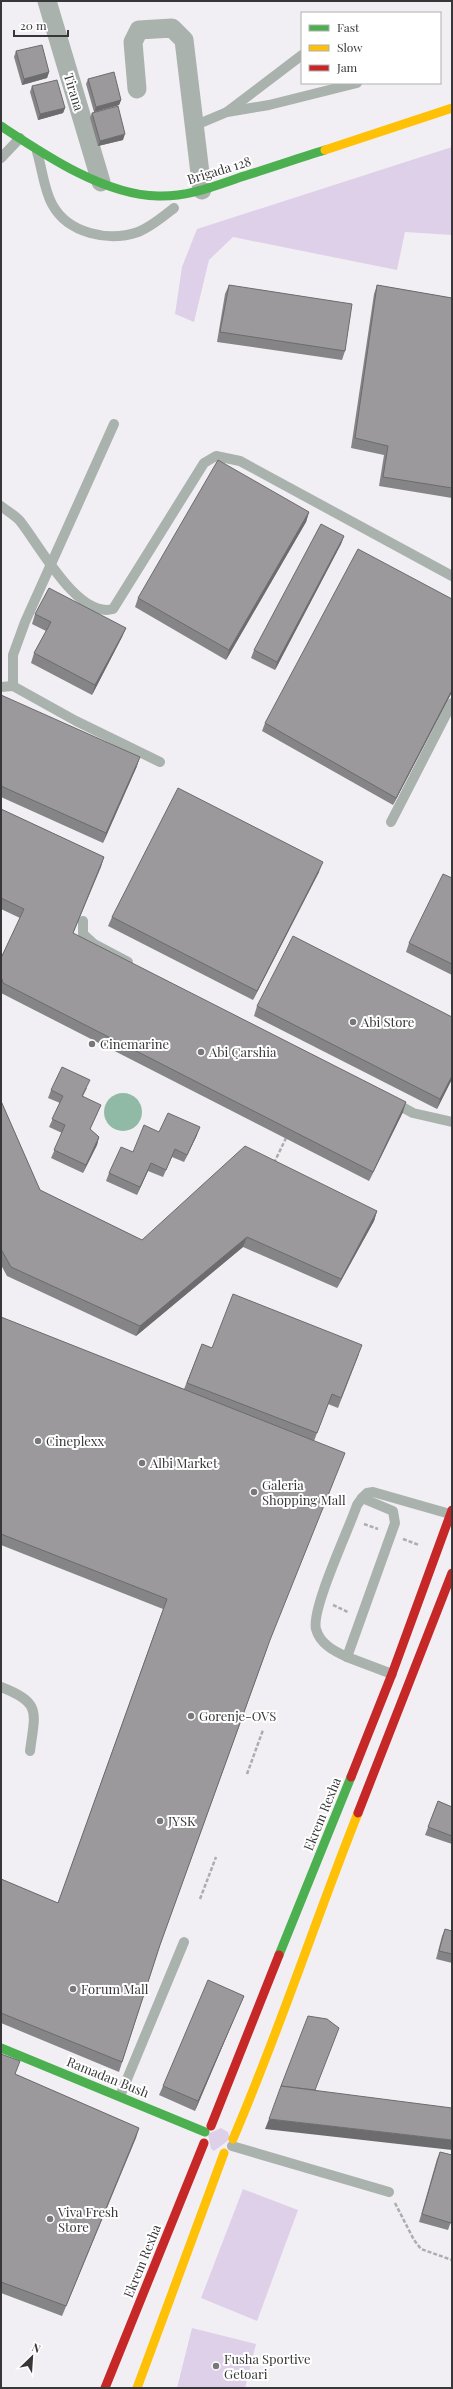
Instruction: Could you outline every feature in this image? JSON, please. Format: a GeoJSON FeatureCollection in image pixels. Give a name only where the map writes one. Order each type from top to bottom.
{"type":"FeatureCollection","features":[{"type":"Feature","properties":{"kind":"street","name":"Tirana"},"geometry":{"type":"LineString","coordinates":[[47,1],[101,182]]}},
{"type":"Feature","properties":{"kind":"street"},"geometry":{"type":"LineString","coordinates":[[137,89],[133,42],[139,30],[172,28],[184,40],[196,125],[202,190]]}},
{"type":"Feature","properties":{"kind":"street","name":"Brigada 128"},"geometry":{"type":"LineString","coordinates":[[1,126],[36,148],[101,182],[151,196],[176,196],[202,190],[452,108]]}},
{"type":"Feature","properties":{"kind":"street","name":"Ekrem Rexha"},"geometry":{"type":"LineString","coordinates":[[105,2388],[392,1674],[451,1512]]}},
{"type":"Feature","properties":{"kind":"street"},"geometry":{"type":"LineString","coordinates":[[137,2388],[230,2146],[258,2081],[323,1901],[452,1573]]}},
{"type":"Feature","properties":{"kind":"street","name":"Ramadan Bush"},"geometry":{"type":"LineString","coordinates":[[1,2048],[120,2096],[208,2129]]}},
{"type":"Feature","properties":{"kind":"street"},"geometry":{"type":"LineString","coordinates":[[208,2129],[224,2126],[230,2146]]}},
{"type":"Feature","properties":{"kind":"street"},"geometry":{"type":"LineString","coordinates":[[204,2143],[211,2152],[230,2146]]}},
{"type":"Feature","properties":{"kind":"lane"},"geometry":{"type":"LineString","coordinates":[[227,112],[301,56]]}},
{"type":"Feature","properties":{"kind":"lane"},"geometry":{"type":"LineString","coordinates":[[196,125],[227,112],[269,105],[353,84]]}},
{"type":"Feature","properties":{"kind":"lane"},"geometry":{"type":"LineString","coordinates":[[1,158],[20,138]]}},
{"type":"Feature","properties":{"kind":"lane"},"geometry":{"type":"LineString","coordinates":[[36,148],[52,204],[63,218],[86,232],[113,236],[139,232],[174,208]]}},
{"type":"Feature","properties":{"kind":"lane"},"geometry":{"type":"LineString","coordinates":[[13,686],[13,655],[51,563],[114,424]]}},
{"type":"Feature","properties":{"kind":"lane"},"geometry":{"type":"LineString","coordinates":[[1,506],[19,520],[73,594],[90,607],[100,610],[113,609],[204,463],[216,456],[240,461],[452,576]]}},
{"type":"Feature","properties":{"kind":"lane"},"geometry":{"type":"LineString","coordinates":[[1,687],[13,686],[76,721],[160,762]]}},
{"type":"Feature","properties":{"kind":"lane"},"geometry":{"type":"LineString","coordinates":[[391,822],[452,703]]}},
{"type":"Feature","properties":{"kind":"lane"},"geometry":{"type":"LineString","coordinates":[[83,921],[83,934],[94,944],[135,966]]}},
{"type":"Feature","properties":{"kind":"lane"},"geometry":{"type":"LineString","coordinates":[[384,1098],[413,1113],[452,1122]]}},
{"type":"Feature","properties":{"kind":"lane"},"geometry":{"type":"LineString","coordinates":[[392,1674],[347,1657],[322,1642],[316,1628],[321,1601],[358,1505],[367,1493],[373,1492],[451,1512]]}},
{"type":"Feature","properties":{"kind":"lane"},"geometry":{"type":"LineString","coordinates":[[347,1657],[395,1523],[393,1511],[362,1498]]}},
{"type":"Feature","properties":{"kind":"lane"},"geometry":{"type":"LineString","coordinates":[[1,1687],[23,1696],[32,1706],[34,1718],[30,1751]]}},
{"type":"Feature","properties":{"kind":"lane"},"geometry":{"type":"LineString","coordinates":[[120,2096],[184,1942]]}},
{"type":"Feature","properties":{"kind":"lane"},"geometry":{"type":"LineString","coordinates":[[230,2146],[389,2192]]}},
{"type":"Feature","properties":{"kind":"path"},"geometry":{"type":"LineString","coordinates":[[271,1170],[286,1138]]}},
{"type":"Feature","properties":{"kind":"path"},"geometry":{"type":"LineString","coordinates":[[321,1601],[361,1617]]}},
{"type":"Feature","properties":{"kind":"path"},"geometry":{"type":"LineString","coordinates":[[246,1774],[263,1730]]}},
{"type":"Feature","properties":{"kind":"path"},"geometry":{"type":"LineString","coordinates":[[200,1899],[216,1857]]}},
{"type":"Feature","properties":{"kind":"path"},"geometry":{"type":"LineString","coordinates":[[389,2192],[414,2240],[421,2249],[452,2260]]}},
{"type":"Feature","properties":{"kind":"shaded area"},"geometry":{"type":"Polygon","coordinates":[[[452,147],[452,235],[405,232],[397,270],[233,237],[209,260],[194,322],[175,314],[182,267],[197,229],[452,147]]]}},
{"type":"Feature","properties":{"kind":"shaded area"},"geometry":{"type":"Polygon","coordinates":[[[119,1093],[127,1093],[137,1098],[141,1105],[141,1119],[137,1126],[127,1131],[119,1131],[109,1126],[107,1123],[104,1116],[104,1108],[109,1098],[112,1096],[119,1093]]]}},
{"type":"Feature","properties":{"kind":"shaded area"},"geometry":{"type":"Polygon","coordinates":[[[221,2128],[228,2132],[230,2139],[214,2151],[211,2149],[208,2134],[221,2128]]]}},
{"type":"Feature","properties":{"kind":"shaded area"},"geometry":{"type":"Polygon","coordinates":[[[243,2189],[298,2210],[257,2321],[201,2298],[243,2189]]]}},
{"type":"Feature","properties":{"kind":"shaded area","name":"Fusha Sportive Getoari"},"geometry":{"type":"Polygon","coordinates":[[[192,2328],[256,2344],[245,2388],[177,2388],[192,2328]]]}},
{"type":"Feature","properties":{"kind":"building"},"geometry":{"type":"Polygon","coordinates":[[[42,45],[49,72],[24,79],[16,51],[42,45]]]}},
{"type":"Feature","properties":{"kind":"building"},"geometry":{"type":"Polygon","coordinates":[[[114,72],[121,100],[96,107],[88,79],[114,72]]]}},
{"type":"Feature","properties":{"kind":"building"},"geometry":{"type":"Polygon","coordinates":[[[57,80],[65,108],[40,114],[32,86],[57,80]]]}},
{"type":"Feature","properties":{"kind":"building"},"geometry":{"type":"Polygon","coordinates":[[[118,106],[125,134],[100,141],[92,113],[118,106]]]}},
{"type":"Feature","properties":{"kind":"building"},"geometry":{"type":"Polygon","coordinates":[[[229,285],[352,304],[345,351],[220,332],[229,285]]]}},
{"type":"Feature","properties":{"kind":"building"},"geometry":{"type":"Polygon","coordinates":[[[377,285],[452,298],[452,488],[383,477],[388,446],[355,438],[377,285]]]}},
{"type":"Feature","properties":{"kind":"building"},"geometry":{"type":"Polygon","coordinates":[[[218,460],[309,512],[229,650],[138,598],[218,460]]]}},
{"type":"Feature","properties":{"kind":"building"},"geometry":{"type":"Polygon","coordinates":[[[321,524],[344,536],[277,662],[254,650],[321,524]]]}},
{"type":"Feature","properties":{"kind":"building"},"geometry":{"type":"Polygon","coordinates":[[[358,549],[452,599],[452,690],[396,798],[265,723],[358,549]]]}},
{"type":"Feature","properties":{"kind":"building"},"geometry":{"type":"Polygon","coordinates":[[[49,588],[126,628],[95,685],[34,653],[51,622],[35,614],[49,588]]]}},
{"type":"Feature","properties":{"kind":"building"},"geometry":{"type":"Polygon","coordinates":[[[1,695],[140,757],[106,833],[1,786],[1,695]]]}},
{"type":"Feature","properties":{"kind":"building"},"geometry":{"type":"Polygon","coordinates":[[[178,788],[323,862],[257,991],[112,917],[178,788]]]}},
{"type":"Feature","properties":{"kind":"building","name":"Abi Çarshia"},"geometry":{"type":"Polygon","coordinates":[[[1,809],[104,857],[73,933],[406,1102],[373,1172],[3,983],[1,976],[1,958],[24,909],[1,898],[1,809]]]}},
{"type":"Feature","properties":{"kind":"building"},"geometry":{"type":"Polygon","coordinates":[[[443,874],[452,878],[452,964],[409,943],[443,874]]]}},
{"type":"Feature","properties":{"kind":"building","name":"Abi Store"},"geometry":{"type":"Polygon","coordinates":[[[293,936],[452,1017],[452,1076],[440,1099],[257,1006],[293,936]]]}},
{"type":"Feature","properties":{"kind":"building"},"geometry":{"type":"Polygon","coordinates":[[[62,1067],[90,1080],[82,1096],[101,1105],[90,1129],[99,1137],[86,1165],[54,1150],[65,1125],[52,1119],[63,1096],[51,1090],[62,1067]]]}},
{"type":"Feature","properties":{"kind":"building"},"geometry":{"type":"Polygon","coordinates":[[[1,1101],[40,1190],[142,1240],[245,1146],[377,1211],[341,1279],[247,1237],[140,1326],[11,1267],[1,1249],[1,1101]]]}},
{"type":"Feature","properties":{"kind":"building"},"geometry":{"type":"Polygon","coordinates":[[[168,1113],[200,1127],[187,1155],[175,1149],[166,1170],[151,1163],[140,1187],[109,1173],[121,1147],[133,1152],[144,1125],[159,1132],[168,1113]]]}},
{"type":"Feature","properties":{"kind":"building"},"geometry":{"type":"Polygon","coordinates":[[[233,1294],[362,1345],[341,1398],[332,1394],[317,1433],[187,1383],[202,1344],[212,1348],[233,1294]]]}},
{"type":"Feature","properties":{"kind":"building"},"geometry":{"type":"Polygon","coordinates":[[[1,1317],[345,1453],[270,1640],[160,1945],[122,2062],[1,2013],[1,1879],[58,1903],[167,1599],[1,1534],[1,1317]]]}},
{"type":"Feature","properties":{"kind":"building"},"geometry":{"type":"Polygon","coordinates":[[[438,1801],[452,1807],[452,1836],[428,1827],[438,1801]]]}},
{"type":"Feature","properties":{"kind":"building"},"geometry":{"type":"Polygon","coordinates":[[[445,1929],[452,1931],[452,1954],[439,1951],[445,1929]]]}},
{"type":"Feature","properties":{"kind":"building"},"geometry":{"type":"Polygon","coordinates":[[[208,1980],[244,1996],[198,2101],[163,2086],[208,1980]]]}},
{"type":"Feature","properties":{"kind":"building"},"geometry":{"type":"Polygon","coordinates":[[[308,2016],[327,2019],[339,2028],[315,2090],[281,2086],[308,2016]]]}},
{"type":"Feature","properties":{"kind":"building"},"geometry":{"type":"Polygon","coordinates":[[[1,2054],[20,2061],[15,2074],[139,2128],[66,2306],[1,2282],[1,2054]]]}},
{"type":"Feature","properties":{"kind":"building"},"geometry":{"type":"Polygon","coordinates":[[[281,2086],[452,2108],[452,2140],[269,2119],[281,2086]]]}},
{"type":"Feature","properties":{"kind":"building"},"geometry":{"type":"Polygon","coordinates":[[[440,2152],[452,2155],[451,2223],[422,2214],[440,2152]]]}},
{"type":"Feature","properties":{"kind":"traffic: fast"},"geometry":{"type":"LineString","coordinates":[[1,126],[56,161],[96,181],[117,189],[138,194],[158,196],[179,195],[199,191],[325,150]]}},
{"type":"Feature","properties":{"kind":"traffic: fast"},"geometry":{"type":"LineString","coordinates":[[279,1955],[351,1777]]}},
{"type":"Feature","properties":{"kind":"traffic: fast"},"geometry":{"type":"LineString","coordinates":[[1,2048],[205,2132]]}},
{"type":"Feature","properties":{"kind":"traffic: slow"},"geometry":{"type":"LineString","coordinates":[[325,150],[452,108]]}},
{"type":"Feature","properties":{"kind":"traffic: slow"},"geometry":{"type":"LineString","coordinates":[[233,2139],[266,2058],[358,1813]]}},
{"type":"Feature","properties":{"kind":"traffic: slow"},"geometry":{"type":"LineString","coordinates":[[137,2388],[224,2153]]}},
{"type":"Feature","properties":{"kind":"traffic: jam"},"geometry":{"type":"LineString","coordinates":[[351,1777],[392,1674],[452,1510]]}},
{"type":"Feature","properties":{"kind":"traffic: jam"},"geometry":{"type":"LineString","coordinates":[[358,1813],[452,1573]]}},
{"type":"Feature","properties":{"kind":"traffic: jam"},"geometry":{"type":"LineString","coordinates":[[211,2126],[279,1955]]}},
{"type":"Feature","properties":{"kind":"traffic: jam"},"geometry":{"type":"LineString","coordinates":[[105,2388],[204,2143]]}},
{"type":"Feature","properties":{"kind":"place","name":"Abi Store"},"geometry":{"type":"Point","coordinates":[353,1022]}},
{"type":"Feature","properties":{"kind":"place","name":"Cinemarine"},"geometry":{"type":"Point","coordinates":[92,1044]}},
{"type":"Feature","properties":{"kind":"place","name":"Abi Çarshia"},"geometry":{"type":"Point","coordinates":[201,1052]}},
{"type":"Feature","properties":{"kind":"place","name":"Cineplexx"},"geometry":{"type":"Point","coordinates":[38,1441]}},
{"type":"Feature","properties":{"kind":"place","name":"Albi Market"},"geometry":{"type":"Point","coordinates":[142,1463]}},
{"type":"Feature","properties":{"kind":"place","name":"Galeria Shopping Mall"},"geometry":{"type":"Point","coordinates":[254,1492]}},
{"type":"Feature","properties":{"kind":"place","name":"Gorenje-OVS"},"geometry":{"type":"Point","coordinates":[191,1716]}},
{"type":"Feature","properties":{"kind":"place","name":"JYSK"},"geometry":{"type":"Point","coordinates":[160,1821]}},
{"type":"Feature","properties":{"kind":"place","name":"Forum Mall"},"geometry":{"type":"Point","coordinates":[73,1989]}},
{"type":"Feature","properties":{"kind":"place","name":"Viva Fresh Store"},"geometry":{"type":"Point","coordinates":[50,2219]}},
{"type":"Feature","properties":{"kind":"place","name":"Fusha Sportive Getoari"},"geometry":{"type":"Point","coordinates":[216,2366]}}]}
